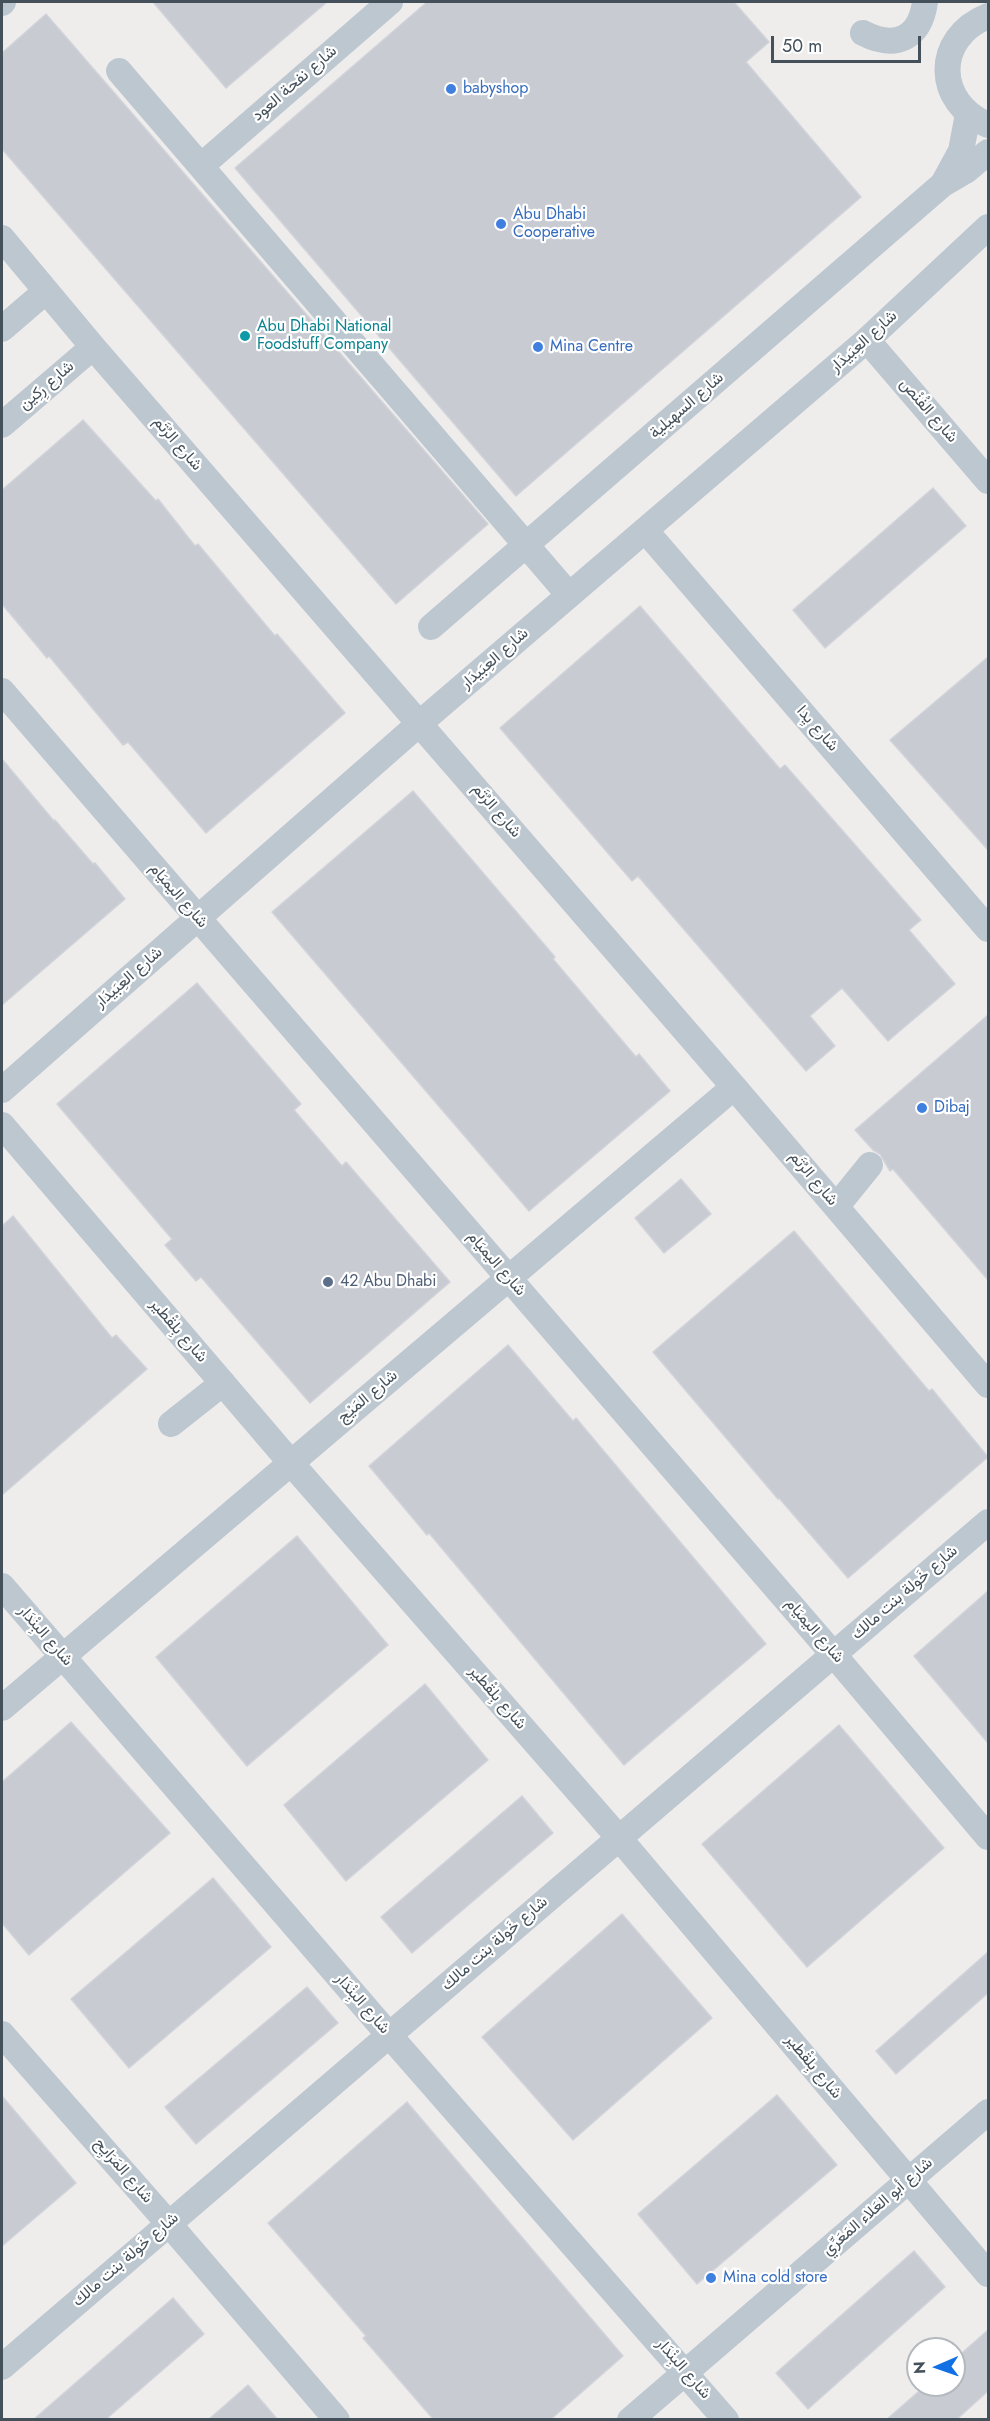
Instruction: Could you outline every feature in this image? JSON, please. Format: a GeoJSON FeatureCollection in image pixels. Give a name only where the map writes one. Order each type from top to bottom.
{"type":"FeatureCollection","features":[{"type":"Feature","properties":{"kind":"street","name":"شارع نفحة العود"},"geometry":{"type":"LineString","coordinates":[[201,166],[390,2]]}},
{"type":"Feature","properties":{"kind":"street"},"geometry":{"type":"LineString","coordinates":[[863,33],[879,41],[897,41],[912,33],[923,18],[925,2]]}},
{"type":"Feature","properties":{"kind":"street"},"geometry":{"type":"LineString","coordinates":[[964,30],[966,2]]}},
{"type":"Feature","properties":{"kind":"street"},"geometry":{"type":"LineString","coordinates":[[978,120],[954,96],[948,79],[948,60],[955,42],[964,30],[988,16]]}},
{"type":"Feature","properties":{"kind":"street"},"geometry":{"type":"LineString","coordinates":[[119,71],[569,595]]}},
{"type":"Feature","properties":{"kind":"street","name":"شارع السهيلية"},"geometry":{"type":"LineString","coordinates":[[943,184],[954,168],[978,120]]}},
{"type":"Feature","properties":{"kind":"street","name":"شارع السهيلية"},"geometry":{"type":"LineString","coordinates":[[431,627],[943,184],[967,170],[988,152]]}},
{"type":"Feature","properties":{"kind":"street","name":"شارع العِبَيدَار"},"geometry":{"type":"LineString","coordinates":[[2,1090],[420,723],[867,340],[988,227]]}},
{"type":"Feature","properties":{"kind":"street","name":"شارع الرُتَم"},"geometry":{"type":"LineString","coordinates":[[2,238],[93,347],[734,1087],[988,1386]]}},
{"type":"Feature","properties":{"kind":"street"},"geometry":{"type":"LineString","coordinates":[[2,329],[46,291]]}},
{"type":"Feature","properties":{"kind":"street","name":"شارع الفُنْص"},"geometry":{"type":"LineString","coordinates":[[867,340],[988,481]]}},
{"type":"Feature","properties":{"kind":"street","name":"شارع رِكِين"},"geometry":{"type":"LineString","coordinates":[[2,425],[93,347]]}},
{"type":"Feature","properties":{"kind":"street","name":"شارع يِدا"},"geometry":{"type":"LineString","coordinates":[[645,530],[988,929]]}},
{"type":"Feature","properties":{"kind":"street","name":"شارع اليميَام"},"geometry":{"type":"LineString","coordinates":[[2,691],[834,1655],[988,1837]]}},
{"type":"Feature","properties":{"kind":"street","name":"شارع المَيْج"},"geometry":{"type":"LineString","coordinates":[[2,1708],[734,1087]]}},
{"type":"Feature","properties":{"kind":"street","name":"شارع بِلقْطير"},"geometry":{"type":"LineString","coordinates":[[2,1125],[291,1462],[619,1838],[988,2274]]}},
{"type":"Feature","properties":{"kind":"street"},"geometry":{"type":"LineString","coordinates":[[836,1207],[870,1165]]}},
{"type":"Feature","properties":{"kind":"street"},"geometry":{"type":"LineString","coordinates":[[171,1424],[223,1383]]}},
{"type":"Feature","properties":{"kind":"street","name":"شارع خَولة بنت مالك"},"geometry":{"type":"LineString","coordinates":[[2,2367],[988,1522]]}},
{"type":"Feature","properties":{"kind":"street","name":"شارع البِنْدَار"},"geometry":{"type":"LineString","coordinates":[[2,1586],[389,2035],[726,2420]]}},
{"type":"Feature","properties":{"kind":"street","name":"شارع المَرَايِح"},"geometry":{"type":"LineString","coordinates":[[2,2034],[337,2420]]}},
{"type":"Feature","properties":{"kind":"street","name":"شارع أبو العَلاء المَعَرِّي"},"geometry":{"type":"LineString","coordinates":[[630,2420],[988,2112]]}},
{"type":"Feature","properties":{"kind":"building"},"geometry":{"type":"Polygon","coordinates":[[[153,2],[327,2],[226,88],[153,2]]]}},
{"type":"Feature","properties":{"kind":"building","name":"Mina Centre"},"geometry":{"type":"Polygon","coordinates":[[[427,2],[734,2],[769,42],[746,62],[861,197],[516,496],[235,168],[427,2]]]}},
{"type":"Feature","properties":{"kind":"building","name":"Abu Dhabi National Foodstuff Company"},"geometry":{"type":"Polygon","coordinates":[[[46,14],[488,524],[396,604],[2,149],[2,53],[46,14]]]}},
{"type":"Feature","properties":{"kind":"building"},"geometry":{"type":"Polygon","coordinates":[[[83,420],[156,501],[158,499],[195,546],[198,544],[275,636],[277,634],[345,713],[206,833],[128,742],[123,745],[49,656],[47,658],[2,604],[2,490],[83,420]]]}},
{"type":"Feature","properties":{"kind":"building"},"geometry":{"type":"Polygon","coordinates":[[[933,488],[966,526],[825,648],[793,610],[933,488]]]}},
{"type":"Feature","properties":{"kind":"building"},"geometry":{"type":"Polygon","coordinates":[[[640,606],[780,769],[785,765],[921,920],[909,930],[955,984],[888,1041],[842,988],[810,1016],[835,1046],[806,1071],[638,876],[632,881],[500,728],[640,606]]]}},
{"type":"Feature","properties":{"kind":"building"},"geometry":{"type":"Polygon","coordinates":[[[988,657],[988,850],[890,740],[988,657]]]}},
{"type":"Feature","properties":{"kind":"building"},"geometry":{"type":"Polygon","coordinates":[[[2,759],[54,821],[93,864],[95,863],[125,899],[2,1005],[2,759]]]}},
{"type":"Feature","properties":{"kind":"building"},"geometry":{"type":"Polygon","coordinates":[[[413,791],[555,957],[553,959],[636,1057],[639,1054],[670,1091],[529,1211],[272,912],[413,791]]]}},
{"type":"Feature","properties":{"kind":"building"},"geometry":{"type":"Polygon","coordinates":[[[197,983],[301,1104],[294,1110],[342,1166],[346,1162],[450,1282],[310,1403],[201,1277],[196,1281],[165,1245],[172,1239],[57,1104],[197,983]]]}},
{"type":"Feature","properties":{"kind":"building"},"geometry":{"type":"Polygon","coordinates":[[[988,1015],[988,1280],[893,1169],[890,1171],[880,1154],[873,1150],[855,1130],[988,1015]]]}},
{"type":"Feature","properties":{"kind":"building"},"geometry":{"type":"Polygon","coordinates":[[[681,1179],[711,1214],[664,1253],[635,1218],[681,1179]]]}},
{"type":"Feature","properties":{"kind":"building"},"geometry":{"type":"Polygon","coordinates":[[[13,1216],[112,1338],[116,1335],[147,1369],[2,1495],[2,1226],[13,1216]]]}},
{"type":"Feature","properties":{"kind":"building"},"geometry":{"type":"Polygon","coordinates":[[[794,1231],[988,1457],[848,1578],[653,1352],[794,1231]]]}},
{"type":"Feature","properties":{"kind":"building"},"geometry":{"type":"Polygon","coordinates":[[[508,1345],[573,1421],[576,1418],[766,1644],[624,1765],[429,1533],[427,1535],[369,1466],[508,1345]]]}},
{"type":"Feature","properties":{"kind":"building"},"geometry":{"type":"Polygon","coordinates":[[[297,1536],[388,1645],[247,1766],[156,1657],[297,1536]]]}},
{"type":"Feature","properties":{"kind":"building"},"geometry":{"type":"Polygon","coordinates":[[[988,1591],[988,1743],[914,1656],[988,1591]]]}},
{"type":"Feature","properties":{"kind":"building"},"geometry":{"type":"Polygon","coordinates":[[[425,1684],[488,1760],[346,1881],[284,1805],[425,1684]]]}},
{"type":"Feature","properties":{"kind":"building"},"geometry":{"type":"Polygon","coordinates":[[[71,1722],[170,1833],[29,1955],[2,1923],[2,1782],[71,1722]]]}},
{"type":"Feature","properties":{"kind":"building"},"geometry":{"type":"Polygon","coordinates":[[[839,1725],[944,1848],[807,1967],[702,1844],[839,1725]]]}},
{"type":"Feature","properties":{"kind":"building"},"geometry":{"type":"Polygon","coordinates":[[[522,1796],[553,1833],[412,1953],[381,1917],[522,1796]]]}},
{"type":"Feature","properties":{"kind":"building"},"geometry":{"type":"Polygon","coordinates":[[[213,1878],[271,1947],[129,2068],[71,1999],[213,1878]]]}},
{"type":"Feature","properties":{"kind":"building"},"geometry":{"type":"Polygon","coordinates":[[[622,1914],[712,2018],[573,2140],[482,2037],[622,1914]]]}},
{"type":"Feature","properties":{"kind":"building"},"geometry":{"type":"Polygon","coordinates":[[[988,1952],[988,1993],[896,2074],[876,2051],[988,1952]]]}},
{"type":"Feature","properties":{"kind":"building"},"geometry":{"type":"Polygon","coordinates":[[[307,1987],[338,2023],[196,2144],[165,2107],[307,1987]]]}},
{"type":"Feature","properties":{"kind":"building"},"geometry":{"type":"Polygon","coordinates":[[[777,2095],[837,2165],[697,2284],[638,2214],[777,2095]]]}},
{"type":"Feature","properties":{"kind":"building"},"geometry":{"type":"Polygon","coordinates":[[[2,2096],[76,2183],[2,2246],[2,2096]]]}},
{"type":"Feature","properties":{"kind":"building"},"geometry":{"type":"Polygon","coordinates":[[[407,2102],[623,2356],[550,2420],[434,2420],[363,2338],[366,2336],[268,2223],[407,2102]]]}},
{"type":"Feature","properties":{"kind":"building"},"geometry":{"type":"Polygon","coordinates":[[[914,2251],[945,2287],[808,2409],[776,2373],[914,2251]]]}},
{"type":"Feature","properties":{"kind":"building"},"geometry":{"type":"Polygon","coordinates":[[[173,2298],[204,2334],[105,2420],[33,2420],[173,2298]]]}},
{"type":"Feature","properties":{"kind":"building"},"geometry":{"type":"Polygon","coordinates":[[[988,2330],[988,2391],[956,2420],[886,2420],[912,2397],[966,2397],[966,2349],[988,2330]]]}},
{"type":"Feature","properties":{"kind":"building"},"geometry":{"type":"Polygon","coordinates":[[[248,2385],[278,2420],[208,2420],[248,2385]]]}},
{"type":"Feature","properties":{"kind":"place","name":"babyshop"},"geometry":{"type":"Point","coordinates":[451,89]}},
{"type":"Feature","properties":{"kind":"place","name":"Abu Dhabi Cooperative"},"geometry":{"type":"Point","coordinates":[501,224]}},
{"type":"Feature","properties":{"kind":"place","name":"Abu Dhabi National Foodstuff Company"},"geometry":{"type":"Point","coordinates":[245,336]}},
{"type":"Feature","properties":{"kind":"place","name":"Mina Centre"},"geometry":{"type":"Point","coordinates":[538,347]}},
{"type":"Feature","properties":{"kind":"place","name":"Dibaj"},"geometry":{"type":"Point","coordinates":[922,1108]}},
{"type":"Feature","properties":{"kind":"place","name":"42 Abu Dhabi"},"geometry":{"type":"Point","coordinates":[328,1282]}},
{"type":"Feature","properties":{"kind":"place","name":"Mina cold store"},"geometry":{"type":"Point","coordinates":[711,2278]}}]}
